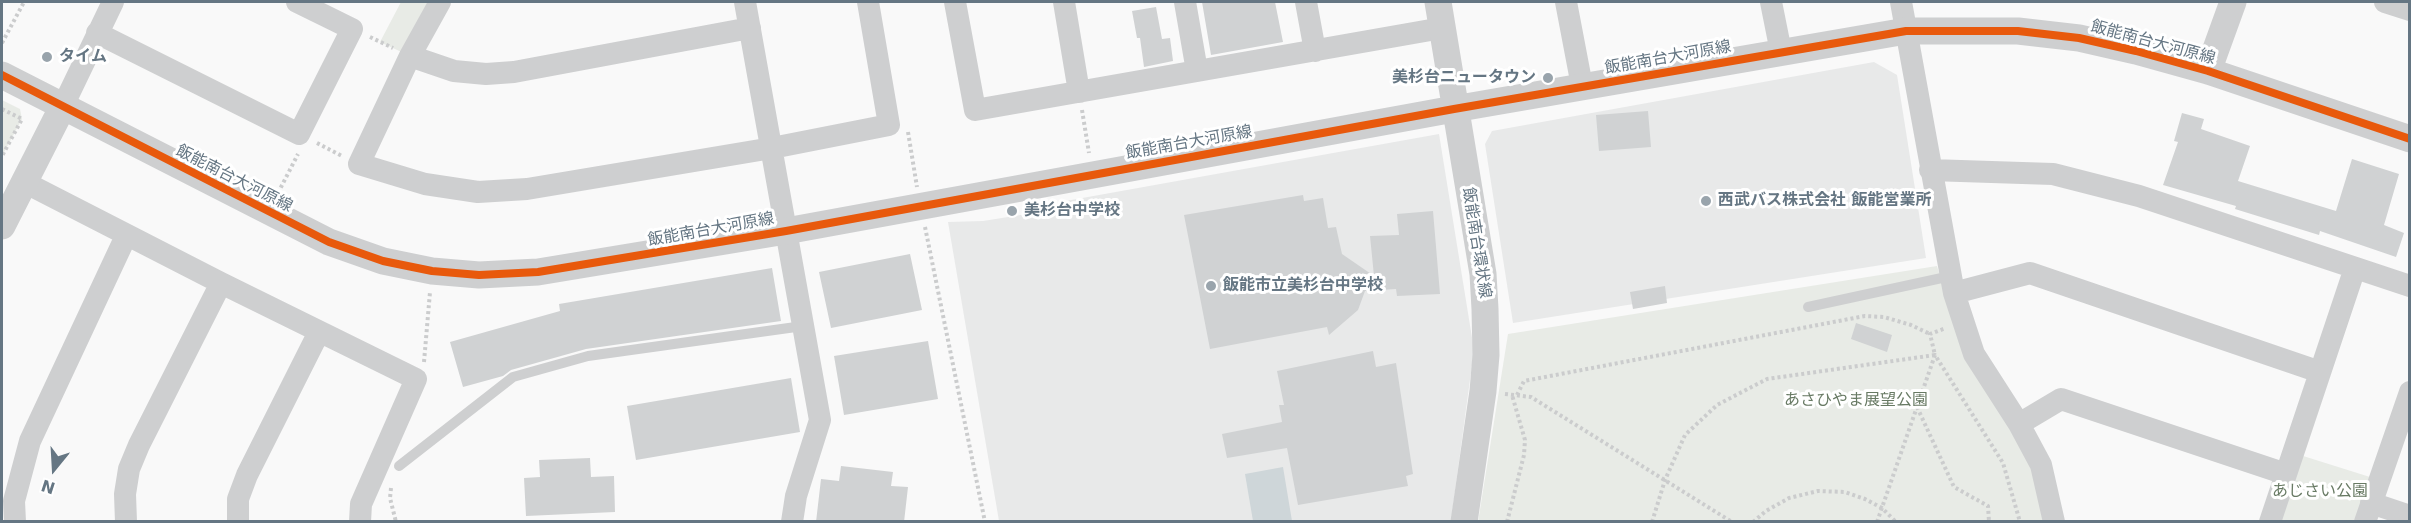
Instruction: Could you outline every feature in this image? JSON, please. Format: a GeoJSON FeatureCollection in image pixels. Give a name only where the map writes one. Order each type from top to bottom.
{"type":"FeatureCollection","features":[{"type":"Feature","properties":{"kind":"street"},"geometry":{"type":"LineString","coordinates":[[2,226],[113,2]]}},
{"type":"Feature","properties":{"kind":"street"},"geometry":{"type":"LineString","coordinates":[[97,33],[302,136],[352,29],[297,2]]}},
{"type":"Feature","properties":{"kind":"street"},"geometry":{"type":"LineString","coordinates":[[440,2],[410,56],[359,164],[425,184],[478,192],[527,189],[772,148],[889,125],[868,2]]}},
{"type":"Feature","properties":{"kind":"street"},"geometry":{"type":"LineString","coordinates":[[744,2],[820,420],[796,496],[792,522]]}},
{"type":"Feature","properties":{"kind":"street"},"geometry":{"type":"LineString","coordinates":[[955,2],[975,110],[1442,28]]}},
{"type":"Feature","properties":{"kind":"street"},"geometry":{"type":"LineString","coordinates":[[1064,2],[1079,92]]}},
{"type":"Feature","properties":{"kind":"street"},"geometry":{"type":"LineString","coordinates":[[1185,2],[1197,71]]}},
{"type":"Feature","properties":{"kind":"street"},"geometry":{"type":"LineString","coordinates":[[1306,2],[1315,51]]}},
{"type":"Feature","properties":{"kind":"street","name":"飯能南台環状線"},"geometry":{"type":"LineString","coordinates":[[1438,2],[1483,274],[1485,309],[1486,355],[1483,391],[1464,522]]}},
{"type":"Feature","properties":{"kind":"street"},"geometry":{"type":"LineString","coordinates":[[1566,2],[1582,86]]}},
{"type":"Feature","properties":{"kind":"street"},"geometry":{"type":"LineString","coordinates":[[1771,2],[1781,52]]}},
{"type":"Feature","properties":{"kind":"street"},"geometry":{"type":"LineString","coordinates":[[1901,2],[1952,284],[1974,354],[2019,424],[2041,465],[2054,522]]}},
{"type":"Feature","properties":{"kind":"street"},"geometry":{"type":"LineString","coordinates":[[2208,71],[2233,2]]}},
{"type":"Feature","properties":{"kind":"street"},"geometry":{"type":"LineString","coordinates":[[2385,2],[2409,9]]}},
{"type":"Feature","properties":{"kind":"street"},"geometry":{"type":"LineString","coordinates":[[410,56],[454,71],[486,74],[514,72],[750,28]]}},
{"type":"Feature","properties":{"kind":"street","name":"飯能南台大河原線"},"geometry":{"type":"LineString","coordinates":[[2,75],[330,242],[382,261],[432,271],[479,275],[538,272],[786,231],[1582,86],[1906,30],[2018,31],[2079,38],[2208,71],[2409,139]]}},
{"type":"Feature","properties":{"kind":"street"},"geometry":{"type":"LineString","coordinates":[[1930,170],[2053,174],[2139,196],[2409,286]]}},
{"type":"Feature","properties":{"kind":"street"},"geometry":{"type":"LineString","coordinates":[[24,182],[126,236],[416,379],[361,504],[361,521]]}},
{"type":"Feature","properties":{"kind":"street"},"geometry":{"type":"LineString","coordinates":[[15,522],[14,501],[30,441],[126,236]]}},
{"type":"Feature","properties":{"kind":"street"},"geometry":{"type":"LineString","coordinates":[[2270,522],[2355,268]]}},
{"type":"Feature","properties":{"kind":"street"},"geometry":{"type":"LineString","coordinates":[[1952,284],[2030,273],[2320,372]]}},
{"type":"Feature","properties":{"kind":"street"},"geometry":{"type":"LineString","coordinates":[[126,522],[125,494],[129,469],[221,283]]}},
{"type":"Feature","properties":{"kind":"street"},"geometry":{"type":"LineString","coordinates":[[238,522],[238,499],[247,475],[319,332]]}},
{"type":"Feature","properties":{"kind":"street"},"geometry":{"type":"LineString","coordinates":[[2408,398],[2368,512],[2409,516]]}},
{"type":"Feature","properties":{"kind":"street"},"geometry":{"type":"LineString","coordinates":[[2019,424],[2061,399],[2079,403],[2286,474]]}},
{"type":"Feature","properties":{"kind":"lane"},"geometry":{"type":"LineString","coordinates":[[1808,308],[1952,284]]}},
{"type":"Feature","properties":{"kind":"lane"},"geometry":{"type":"LineString","coordinates":[[399,465],[513,377],[588,356],[803,326]]}},
{"type":"Feature","properties":{"kind":"path"},"geometry":{"type":"LineString","coordinates":[[2,43],[24,2]]}},
{"type":"Feature","properties":{"kind":"path"},"geometry":{"type":"LineString","coordinates":[[352,29],[410,56]]}},
{"type":"Feature","properties":{"kind":"path"},"geometry":{"type":"LineString","coordinates":[[1079,92],[1093,174]]}},
{"type":"Feature","properties":{"kind":"path"},"geometry":{"type":"LineString","coordinates":[[2,109],[22,119],[2,156]]}},
{"type":"Feature","properties":{"kind":"path"},"geometry":{"type":"LineString","coordinates":[[269,212],[302,136],[359,164]]}},
{"type":"Feature","properties":{"kind":"path"},"geometry":{"type":"LineString","coordinates":[[921,206],[985,522]]}},
{"type":"Feature","properties":{"kind":"path"},"geometry":{"type":"LineString","coordinates":[[416,379],[425,361],[432,271]]}},
{"type":"Feature","properties":{"kind":"path"},"geometry":{"type":"LineString","coordinates":[[1732,522],[1531,397],[1517,395],[1524,381],[1865,316],[1884,317],[1911,325],[1930,334],[1963,321]]}},
{"type":"Feature","properties":{"kind":"path"},"geometry":{"type":"LineString","coordinates":[[1930,334],[1935,355],[2003,463],[2020,522]]}},
{"type":"Feature","properties":{"kind":"path"},"geometry":{"type":"LineString","coordinates":[[1877,522],[1935,355]]}},
{"type":"Feature","properties":{"kind":"path"},"geometry":{"type":"LineString","coordinates":[[1652,522],[1665,480],[1685,435],[1717,405],[1767,380],[1935,355]]}},
{"type":"Feature","properties":{"kind":"path"},"geometry":{"type":"LineString","coordinates":[[1507,522],[1524,455],[1525,440],[1512,395]]}},
{"type":"Feature","properties":{"kind":"path"},"geometry":{"type":"LineString","coordinates":[[1917,407],[1954,487],[1988,506],[1989,522]]}},
{"type":"Feature","properties":{"kind":"path"},"geometry":{"type":"LineString","coordinates":[[396,522],[390,498],[395,468],[399,465]]}},
{"type":"Feature","properties":{"kind":"path"},"geometry":{"type":"LineString","coordinates":[[1754,522],[1766,511],[1789,498],[1818,491],[1845,492],[1882,508],[1896,522]]}},
{"type":"Feature","properties":{"kind":"shaded area","name":"西武バス株式会社 飯能営業所"},"geometry":{"type":"Polygon","coordinates":[[[1874,62],[1897,75],[1926,258],[1513,323],[1485,144],[1492,131],[1874,62]]]}},
{"type":"Feature","properties":{"kind":"shaded area","name":"飯能市立美杉台中学校"},"geometry":{"type":"Polygon","coordinates":[[[1439,134],[1474,350],[1451,521],[999,521],[948,222],[983,221],[1027,214],[1060,202],[1439,134]]]}},
{"type":"Feature","properties":{"kind":"shaded area"},"geometry":{"type":"Polygon","coordinates":[[[1283,467],[1292,521],[1253,521],[1245,474],[1283,467]]]}},
{"type":"Feature","properties":{"kind":"green space"},"geometry":{"type":"Polygon","coordinates":[[[401,2],[440,2],[410,56],[380,42],[401,2]]]}},
{"type":"Feature","properties":{"kind":"green space"},"geometry":{"type":"Polygon","coordinates":[[[2,100],[20,109],[22,119],[2,156],[2,100]]]}},
{"type":"Feature","properties":{"kind":"green space","name":"あさひやま展望公園"},"geometry":{"type":"Polygon","coordinates":[[[1937,266],[1958,335],[2030,461],[2044,522],[1478,522],[1508,334],[1937,266]]]}},
{"type":"Feature","properties":{"kind":"green space","name":"あじさい公園"},"geometry":{"type":"Polygon","coordinates":[[[2300,455],[2370,477],[2356,521],[2279,522],[2300,455]]]}},
{"type":"Feature","properties":{"kind":"building"},"geometry":{"type":"Polygon","coordinates":[[[1202,2],[1275,2],[1283,42],[1211,55],[1202,2]]]}},
{"type":"Feature","properties":{"kind":"building"},"geometry":{"type":"Polygon","coordinates":[[[1156,7],[1162,39],[1170,38],[1173,61],[1144,67],[1140,38],[1137,38],[1132,11],[1156,7]]]}},
{"type":"Feature","properties":{"kind":"building"},"geometry":{"type":"Polygon","coordinates":[[[1648,111],[1651,147],[1599,151],[1596,115],[1648,111]]]}},
{"type":"Feature","properties":{"kind":"building"},"geometry":{"type":"Polygon","coordinates":[[[2182,113],[2204,119],[2201,129],[2250,146],[2238,181],[2336,211],[2352,159],[2399,174],[2384,225],[2404,233],[2396,257],[2320,231],[2319,235],[2235,209],[2236,206],[2163,185],[2178,142],[2174,141],[2182,113]]]}},
{"type":"Feature","properties":{"kind":"building"},"geometry":{"type":"Polygon","coordinates":[[[1303,195],[1304,201],[1323,198],[1328,228],[1336,227],[1342,254],[1374,276],[1370,236],[1399,235],[1397,214],[1433,211],[1440,294],[1397,296],[1396,289],[1365,291],[1358,310],[1329,335],[1327,327],[1210,349],[1184,215],[1303,195]]]}},
{"type":"Feature","properties":{"kind":"building"},"geometry":{"type":"Polygon","coordinates":[[[910,254],[922,310],[831,328],[819,272],[910,254]]]}},
{"type":"Feature","properties":{"kind":"building"},"geometry":{"type":"Polygon","coordinates":[[[772,268],[781,321],[586,349],[511,370],[503,376],[463,387],[450,342],[560,311],[559,304],[772,268]]]}},
{"type":"Feature","properties":{"kind":"building"},"geometry":{"type":"Polygon","coordinates":[[[1665,286],[1667,303],[1633,309],[1630,292],[1665,286]]]}},
{"type":"Feature","properties":{"kind":"building"},"geometry":{"type":"Polygon","coordinates":[[[1856,323],[1892,335],[1887,352],[1851,339],[1856,323]]]}},
{"type":"Feature","properties":{"kind":"building"},"geometry":{"type":"Polygon","coordinates":[[[928,341],[938,399],[844,415],[834,356],[928,341]]]}},
{"type":"Feature","properties":{"kind":"building"},"geometry":{"type":"Polygon","coordinates":[[[1373,351],[1376,367],[1396,363],[1413,474],[1406,476],[1408,486],[1298,505],[1287,448],[1227,458],[1222,434],[1282,422],[1279,405],[1284,405],[1277,371],[1373,351]]]}},
{"type":"Feature","properties":{"kind":"building"},"geometry":{"type":"Polygon","coordinates":[[[791,378],[800,432],[636,460],[627,406],[791,378]]]}},
{"type":"Feature","properties":{"kind":"building"},"geometry":{"type":"Polygon","coordinates":[[[590,458],[591,477],[614,476],[615,512],[526,516],[524,478],[540,477],[539,460],[590,458]]]}},
{"type":"Feature","properties":{"kind":"building"},"geometry":{"type":"Polygon","coordinates":[[[841,466],[893,472],[891,486],[908,487],[904,522],[816,522],[821,479],[839,481],[841,466]]]}},
{"type":"Feature","properties":{"kind":"cycle path"},"geometry":{"type":"LineString","coordinates":[[2,75],[329,242],[383,261],[432,271],[479,275],[538,272],[786,231],[1454,109],[1906,31],[2018,31],[2079,38],[2208,71],[2410,139]]}},
{"type":"Feature","properties":{"kind":"place","name":"タイム"},"geometry":{"type":"Point","coordinates":[47,57]}},
{"type":"Feature","properties":{"kind":"place","name":"美杉台ニュータウン"},"geometry":{"type":"Point","coordinates":[1548,78]}},
{"type":"Feature","properties":{"kind":"place","name":"西武バス株式会社 飯能営業所"},"geometry":{"type":"Point","coordinates":[1706,201]}},
{"type":"Feature","properties":{"kind":"place","name":"美杉台中学校"},"geometry":{"type":"Point","coordinates":[1012,211]}},
{"type":"Feature","properties":{"kind":"place","name":"飯能市立美杉台中学校"},"geometry":{"type":"Point","coordinates":[1211,286]}}]}
